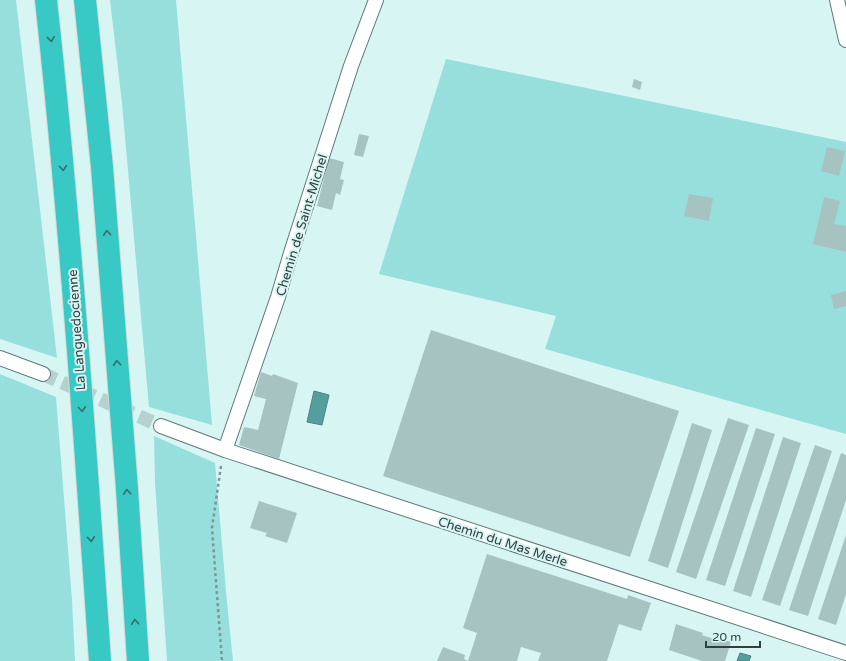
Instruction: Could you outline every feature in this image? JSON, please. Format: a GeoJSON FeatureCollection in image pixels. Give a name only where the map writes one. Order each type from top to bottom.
{"type":"FeatureCollection","features":[{"type":"Feature","properties":{"kind":"highway","name":"La Languedocienne"},"geometry":{"type":"LineString","coordinates":[[46,0],[69,235],[100,661]]}},
{"type":"Feature","properties":{"kind":"highway"},"geometry":{"type":"LineString","coordinates":[[85,0],[105,206],[127,489],[138,661]]}},
{"type":"Feature","properties":{"kind":"street","name":"Chemin de Saint-Michel"},"geometry":{"type":"LineString","coordinates":[[225,450],[278,297],[351,66],[376,0]]}},
{"type":"Feature","properties":{"kind":"street"},"geometry":{"type":"LineString","coordinates":[[837,0],[846,40]]}},
{"type":"Feature","properties":{"kind":"street"},"geometry":{"type":"LineString","coordinates":[[0,358],[43,374]]}},
{"type":"Feature","properties":{"kind":"street","name":"Chemin du Mas Merle"},"geometry":{"type":"LineString","coordinates":[[161,426],[225,450],[846,653]]}},
{"type":"Feature","properties":{"kind":"path"},"geometry":{"type":"LineString","coordinates":[[222,661],[212,528],[225,450]]}},
{"type":"Feature","properties":{"kind":"shaded area"},"geometry":{"type":"Polygon","coordinates":[[[0,0],[16,0],[57,358],[0,339],[0,0]]]}},
{"type":"Feature","properties":{"kind":"shaded area"},"geometry":{"type":"Polygon","coordinates":[[[110,0],[176,0],[212,425],[149,407],[122,103],[110,0]]]}},
{"type":"Feature","properties":{"kind":"shaded area"},"geometry":{"type":"Polygon","coordinates":[[[446,59],[846,142],[846,434],[545,349],[556,316],[379,274],[446,59]]]}},
{"type":"Feature","properties":{"kind":"shaded area"},"geometry":{"type":"Polygon","coordinates":[[[0,374],[56,397],[72,600],[75,661],[0,661],[0,374]]]}},
{"type":"Feature","properties":{"kind":"shaded area"},"geometry":{"type":"Polygon","coordinates":[[[314,391],[329,395],[322,425],[307,422],[314,391]]]}},
{"type":"Feature","properties":{"kind":"shaded area"},"geometry":{"type":"Polygon","coordinates":[[[154,436],[215,463],[233,661],[167,661],[155,482],[154,436]]]}},
{"type":"Feature","properties":{"kind":"shaded area"},"geometry":{"type":"Polygon","coordinates":[[[740,653],[751,656],[749,661],[737,661],[740,653]]]}},
{"type":"Feature","properties":{"kind":"building"},"geometry":{"type":"Polygon","coordinates":[[[634,79],[642,82],[640,90],[632,87],[634,79]]]}},
{"type":"Feature","properties":{"kind":"building"},"geometry":{"type":"Polygon","coordinates":[[[359,134],[369,136],[363,157],[354,155],[359,134]]]}},
{"type":"Feature","properties":{"kind":"building"},"geometry":{"type":"Polygon","coordinates":[[[827,147],[845,151],[839,176],[821,171],[827,147]]]}},
{"type":"Feature","properties":{"kind":"building"},"geometry":{"type":"Polygon","coordinates":[[[329,158],[344,162],[340,179],[344,180],[340,195],[336,193],[332,210],[317,206],[329,158]]]}},
{"type":"Feature","properties":{"kind":"building"},"geometry":{"type":"Polygon","coordinates":[[[689,194],[713,198],[709,221],[684,216],[689,194]]]}},
{"type":"Feature","properties":{"kind":"building"},"geometry":{"type":"Polygon","coordinates":[[[824,197],[840,201],[834,224],[846,226],[846,252],[813,244],[824,197]]]}},
{"type":"Feature","properties":{"kind":"building"},"geometry":{"type":"Polygon","coordinates":[[[846,291],[846,306],[834,309],[831,295],[846,291]]]}},
{"type":"Feature","properties":{"kind":"building"},"geometry":{"type":"Polygon","coordinates":[[[431,330],[679,411],[630,557],[383,476],[431,330]]]}},
{"type":"Feature","properties":{"kind":"building"},"geometry":{"type":"Polygon","coordinates":[[[261,372],[272,376],[273,374],[298,383],[279,459],[239,445],[244,427],[258,430],[266,399],[254,396],[261,372]]]}},
{"type":"Feature","properties":{"kind":"building"},"geometry":{"type":"Polygon","coordinates":[[[728,418],[749,425],[696,579],[676,572],[728,418]]]}},
{"type":"Feature","properties":{"kind":"building"},"geometry":{"type":"Polygon","coordinates":[[[692,423],[712,430],[668,568],[648,561],[692,423]]]}},
{"type":"Feature","properties":{"kind":"building"},"geometry":{"type":"Polygon","coordinates":[[[756,428],[775,434],[725,586],[706,580],[756,428]]]}},
{"type":"Feature","properties":{"kind":"building"},"geometry":{"type":"Polygon","coordinates":[[[783,437],[801,443],[751,597],[733,591],[783,437]]]}},
{"type":"Feature","properties":{"kind":"building"},"geometry":{"type":"Polygon","coordinates":[[[815,445],[832,451],[780,606],[762,600],[815,445]]]}},
{"type":"Feature","properties":{"kind":"building"},"geometry":{"type":"Polygon","coordinates":[[[841,453],[846,455],[846,500],[808,616],[789,610],[841,453]]]}},
{"type":"Feature","properties":{"kind":"building"},"geometry":{"type":"Polygon","coordinates":[[[259,501],[297,513],[287,543],[265,536],[267,533],[250,528],[259,501]]]}},
{"type":"Feature","properties":{"kind":"building"},"geometry":{"type":"Polygon","coordinates":[[[846,535],[846,594],[836,625],[818,619],[846,535]]]}},
{"type":"Feature","properties":{"kind":"building"},"geometry":{"type":"Polygon","coordinates":[[[487,554],[627,599],[628,595],[651,603],[641,631],[619,624],[607,661],[538,661],[541,653],[521,647],[517,661],[468,661],[477,633],[463,628],[487,554]]]}},
{"type":"Feature","properties":{"kind":"building"},"geometry":{"type":"Polygon","coordinates":[[[676,624],[703,633],[702,635],[714,639],[716,637],[731,642],[725,661],[702,661],[669,650],[676,624]]]}},
{"type":"Feature","properties":{"kind":"building"},"geometry":{"type":"Polygon","coordinates":[[[443,647],[465,655],[464,659],[468,661],[437,661],[443,647]]]}},
{"type":"Feature","properties":{"kind":"tunnel"},"geometry":{"type":"LineString","coordinates":[[43,374],[161,426]]}}]}
